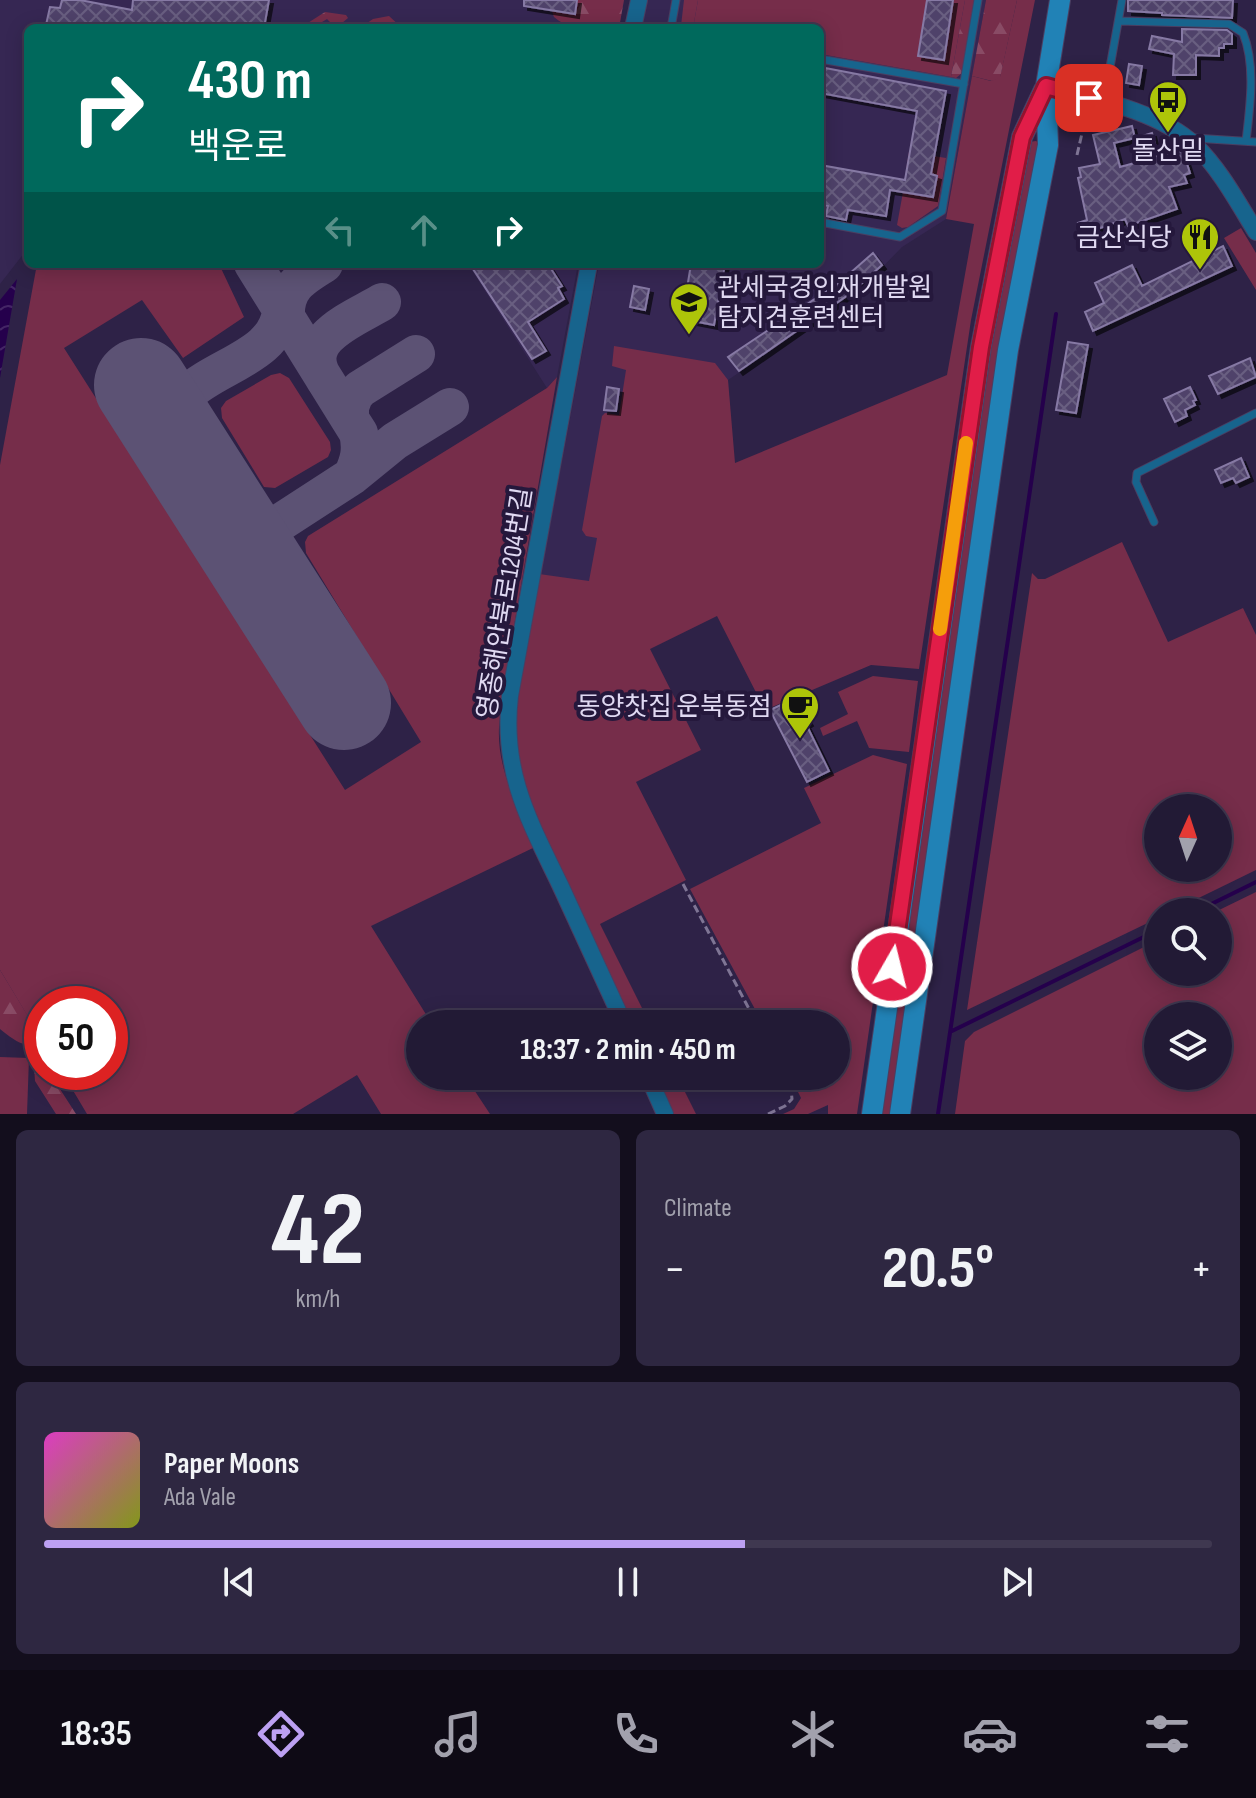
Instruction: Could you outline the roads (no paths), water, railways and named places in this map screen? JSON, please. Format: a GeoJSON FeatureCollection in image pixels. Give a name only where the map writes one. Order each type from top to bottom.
{"type":"FeatureCollection","features":[{"type":"Feature","properties":{"kind":"main road"},"geometry":{"type":"LineString","coordinates":[[900,1114],[1008,350],[1048,145],[1046,86],[1060,0]]}},
{"type":"Feature","properties":{"kind":"main road"},"geometry":{"type":"LineString","coordinates":[[872,1114],[981,347],[1022,137],[1046,86]]}},
{"type":"Feature","properties":{"kind":"street"},"geometry":{"type":"LineString","coordinates":[[634,24],[639,0]]}},
{"type":"Feature","properties":{"kind":"street"},"geometry":{"type":"LineString","coordinates":[[1046,86],[1132,109],[1186,138],[1200,150],[1256,232]]}},
{"type":"Feature","properties":{"kind":"street","name":"영종해안북로1204번길"},"geometry":{"type":"LineString","coordinates":[[588,268],[510,696],[507,738],[523,804],[618,1010]]}},
{"type":"Feature","properties":{"kind":"street"},"geometry":{"type":"LineString","coordinates":[[654,1090],[665,1114]]}},
{"type":"Feature","properties":{"kind":"lane"},"geometry":{"type":"LineString","coordinates":[[672,24],[676,0]]}},
{"type":"Feature","properties":{"kind":"lane"},"geometry":{"type":"LineString","coordinates":[[824,223],[900,237],[942,211],[978,0]]}},
{"type":"Feature","properties":{"kind":"lane"},"geometry":{"type":"LineString","coordinates":[[1096,99],[1107,84],[1122,0]]}},
{"type":"Feature","properties":{"kind":"lane"},"geometry":{"type":"LineString","coordinates":[[1119,21],[1229,24],[1243,33],[1249,50],[1252,83],[1246,141]]}},
{"type":"Feature","properties":{"kind":"lane"},"geometry":{"type":"LineString","coordinates":[[824,60],[964,84]]}},
{"type":"Feature","properties":{"kind":"lane"},"geometry":{"type":"LineString","coordinates":[[1186,138],[1256,142]]}},
{"type":"Feature","properties":{"kind":"lane"},"geometry":{"type":"LineString","coordinates":[[1154,522],[1136,482],[1137,473],[1256,413]]}},
{"type":"Feature","properties":{"kind":"water"},"geometry":{"type":"Polygon","coordinates":[[[17,279],[0,378],[0,300],[17,279]]]}},
{"type":"Feature","properties":{"kind":"waterway"},"geometry":{"type":"LineString","coordinates":[[938,1114],[1056,314]]}},
{"type":"Feature","properties":{"kind":"waterway"},"geometry":{"type":"LineString","coordinates":[[1223,898],[1256,882]]}},
{"type":"Feature","properties":{"kind":"waterway"},"geometry":{"type":"LineString","coordinates":[[952,1031],[1144,937]]}},
{"type":"Feature","properties":{"kind":"place","name":"돌산밑"},"geometry":{"type":"Point","coordinates":[1168,134]}},
{"type":"Feature","properties":{"kind":"place","name":"금산식당"},"geometry":{"type":"Point","coordinates":[1200,271]}},
{"type":"Feature","properties":{"kind":"place","name":"관세국경인재개발원 탐지견훈련센터"},"geometry":{"type":"Point","coordinates":[689,336]}},
{"type":"Feature","properties":{"kind":"place","name":"동양찻집 운북동점"},"geometry":{"type":"Point","coordinates":[800,740]}}]}
